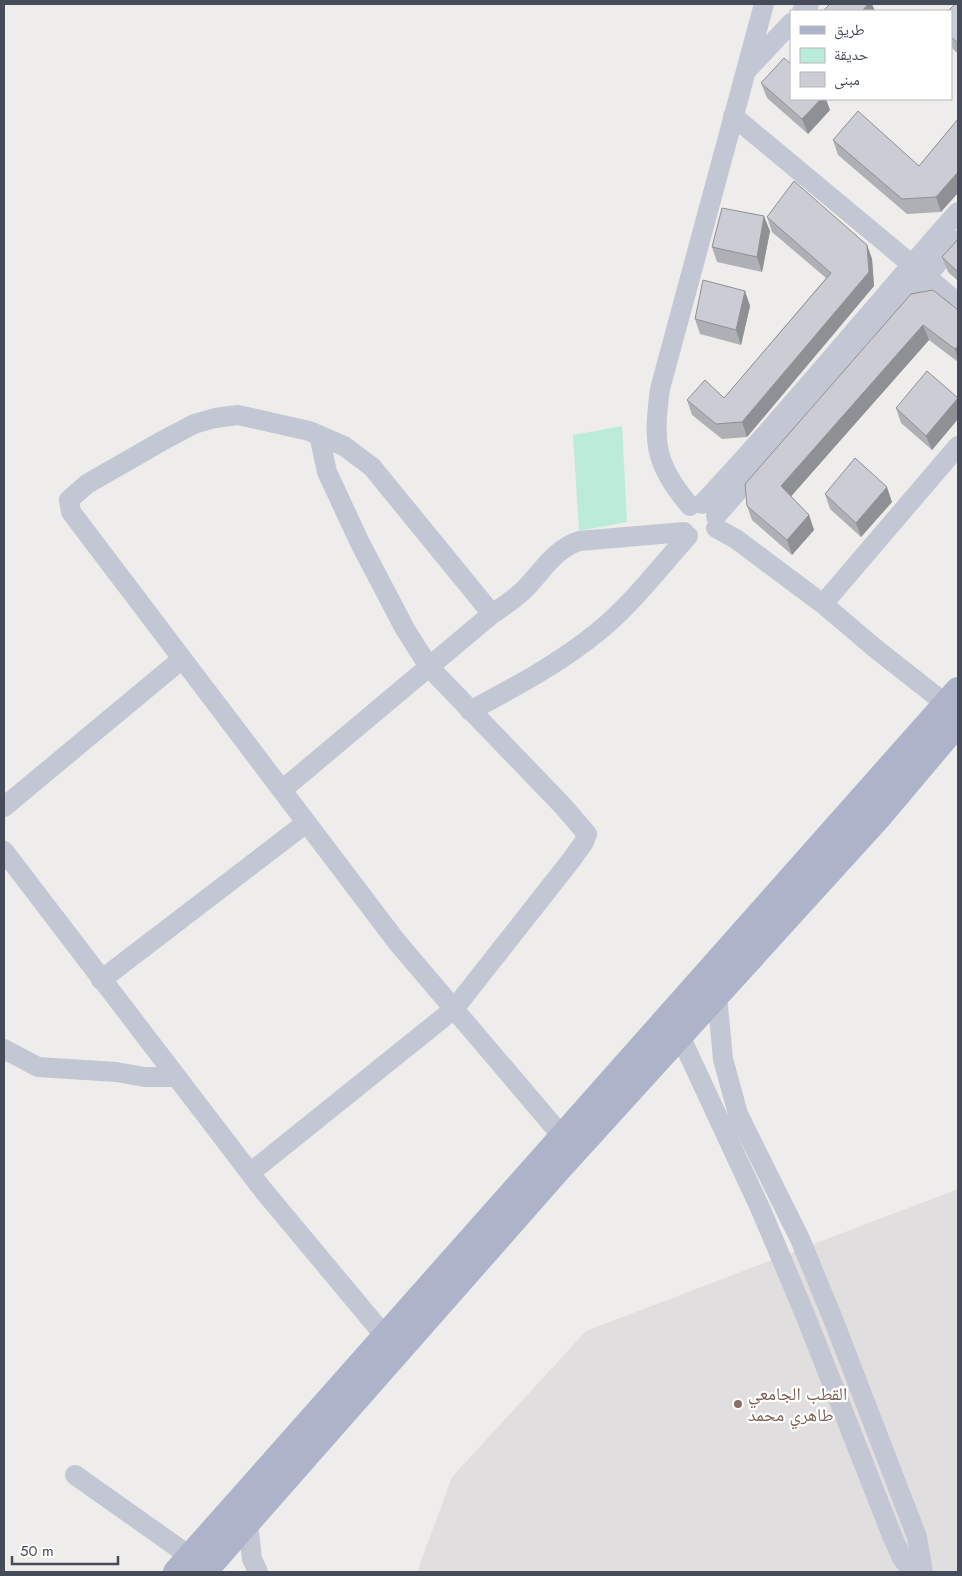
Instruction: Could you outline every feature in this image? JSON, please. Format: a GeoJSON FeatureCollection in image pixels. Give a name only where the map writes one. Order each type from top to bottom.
{"type":"FeatureCollection","features":[{"type":"Feature","properties":{"kind":"main road"},"geometry":{"type":"LineString","coordinates":[[199,1565],[248,1522],[562,1136],[675,1026],[717,995],[877,819],[954,706]]}},
{"type":"Feature","properties":{"kind":"main road"},"geometry":{"type":"LineString","coordinates":[[199,1565],[392,1345],[558,1170],[675,1026],[709,970],[954,706]]}},
{"type":"Feature","properties":{"kind":"street"},"geometry":{"type":"LineString","coordinates":[[764,4],[660,389],[656,424],[656,447],[662,465],[675,489],[736,539],[823,604],[876,649],[954,706]]}},
{"type":"Feature","properties":{"kind":"street"},"geometry":{"type":"LineString","coordinates":[[746,70],[790,24]]}},
{"type":"Feature","properties":{"kind":"street"},"geometry":{"type":"LineString","coordinates":[[734,116],[920,269],[958,303]]}},
{"type":"Feature","properties":{"kind":"street"},"geometry":{"type":"LineString","coordinates":[[706,513],[714,533],[698,540],[686,534],[681,527],[682,515],[706,513],[920,269],[958,212]]}},
{"type":"Feature","properties":{"kind":"street"},"geometry":{"type":"LineString","coordinates":[[920,269],[958,240]]}},
{"type":"Feature","properties":{"kind":"street"},"geometry":{"type":"LineString","coordinates":[[492,614],[372,467],[344,446],[319,435],[238,415],[215,418],[194,424],[162,440],[86,484],[69,500],[71,512],[397,942],[562,1136]]}},
{"type":"Feature","properties":{"kind":"street"},"geometry":{"type":"LineString","coordinates":[[250,1173],[454,1009],[560,874],[584,842],[587,834],[563,806],[429,667],[405,629],[360,544],[327,472],[319,435]]}},
{"type":"Feature","properties":{"kind":"street"},"geometry":{"type":"LineString","coordinates":[[823,604],[958,446]]}},
{"type":"Feature","properties":{"kind":"street"},"geometry":{"type":"LineString","coordinates":[[282,790],[492,614],[524,590],[551,558],[568,545],[578,541],[686,534]]}},
{"type":"Feature","properties":{"kind":"street"},"geometry":{"type":"LineString","coordinates":[[470,711],[549,667],[600,630],[621,610],[686,534]]}},
{"type":"Feature","properties":{"kind":"street"},"geometry":{"type":"LineString","coordinates":[[4,807],[6,803],[182,659]]}},
{"type":"Feature","properties":{"kind":"street"},"geometry":{"type":"LineString","coordinates":[[101,980],[306,822]]}},
{"type":"Feature","properties":{"kind":"street"},"geometry":{"type":"LineString","coordinates":[[4,851],[250,1173],[317,1257],[392,1345]]}},
{"type":"Feature","properties":{"kind":"street"},"geometry":{"type":"LineString","coordinates":[[717,995],[723,1059],[738,1114],[800,1239],[833,1319],[917,1537],[923,1572]]}},
{"type":"Feature","properties":{"kind":"street"},"geometry":{"type":"LineString","coordinates":[[675,1026],[761,1210],[806,1317],[893,1538],[902,1558],[914,1572]]}},
{"type":"Feature","properties":{"kind":"street"},"geometry":{"type":"LineString","coordinates":[[4,1049],[38,1067],[106,1071],[145,1077],[175,1077]]}},
{"type":"Feature","properties":{"kind":"street"},"geometry":{"type":"LineString","coordinates":[[75,1475],[199,1565],[255,1566],[248,1522]]}},
{"type":"Feature","properties":{"kind":"shaded area","name":"القطب الجامعي طاهري محمد"},"geometry":{"type":"Polygon","coordinates":[[[958,1189],[958,1572],[417,1572],[452,1477],[586,1331],[958,1189]]]}},
{"type":"Feature","properties":{"kind":"green space"},"geometry":{"type":"Polygon","coordinates":[[[622,426],[627,522],[579,531],[573,435],[622,426]]]}},
{"type":"Feature","properties":{"kind":"building"},"geometry":{"type":"Polygon","coordinates":[[[830,4],[868,4],[863,10],[824,10],[830,4]]]}},
{"type":"Feature","properties":{"kind":"building"},"geometry":{"type":"Polygon","coordinates":[[[955,4],[958,4],[958,43],[952,38],[952,10],[949,10],[955,4]]]}},
{"type":"Feature","properties":{"kind":"building"},"geometry":{"type":"Polygon","coordinates":[[[784,58],[790,63],[790,100],[820,100],[802,119],[761,83],[784,58]]]}},
{"type":"Feature","properties":{"kind":"building"},"geometry":{"type":"Polygon","coordinates":[[[858,111],[919,166],[958,119],[958,172],[936,197],[902,199],[833,140],[858,111]]]}},
{"type":"Feature","properties":{"kind":"building"},"geometry":{"type":"Polygon","coordinates":[[[794,181],[867,245],[869,272],[742,422],[716,424],[687,400],[705,380],[724,398],[831,273],[767,217],[794,181]]]}},
{"type":"Feature","properties":{"kind":"building"},"geometry":{"type":"Polygon","coordinates":[[[722,208],[764,216],[757,257],[712,247],[722,208]]]}},
{"type":"Feature","properties":{"kind":"building"},"geometry":{"type":"Polygon","coordinates":[[[958,239],[958,272],[942,257],[958,239]]]}},
{"type":"Feature","properties":{"kind":"building"},"geometry":{"type":"Polygon","coordinates":[[[703,280],[745,291],[736,330],[695,319],[703,280]]]}},
{"type":"Feature","properties":{"kind":"building"},"geometry":{"type":"Polygon","coordinates":[[[933,290],[958,310],[958,346],[955,349],[923,325],[781,486],[809,515],[787,540],[747,506],[745,484],[911,294],[933,290]]]}},
{"type":"Feature","properties":{"kind":"building"},"geometry":{"type":"Polygon","coordinates":[[[927,371],[958,398],[926,436],[896,408],[927,371]]]}},
{"type":"Feature","properties":{"kind":"building"},"geometry":{"type":"Polygon","coordinates":[[[855,458],[887,487],[856,523],[825,494],[855,458]]]}},
{"type":"Feature","properties":{"kind":"place","name":"القطب الجامعي طاهري محمد"},"geometry":{"type":"Point","coordinates":[738,1404]}}]}
